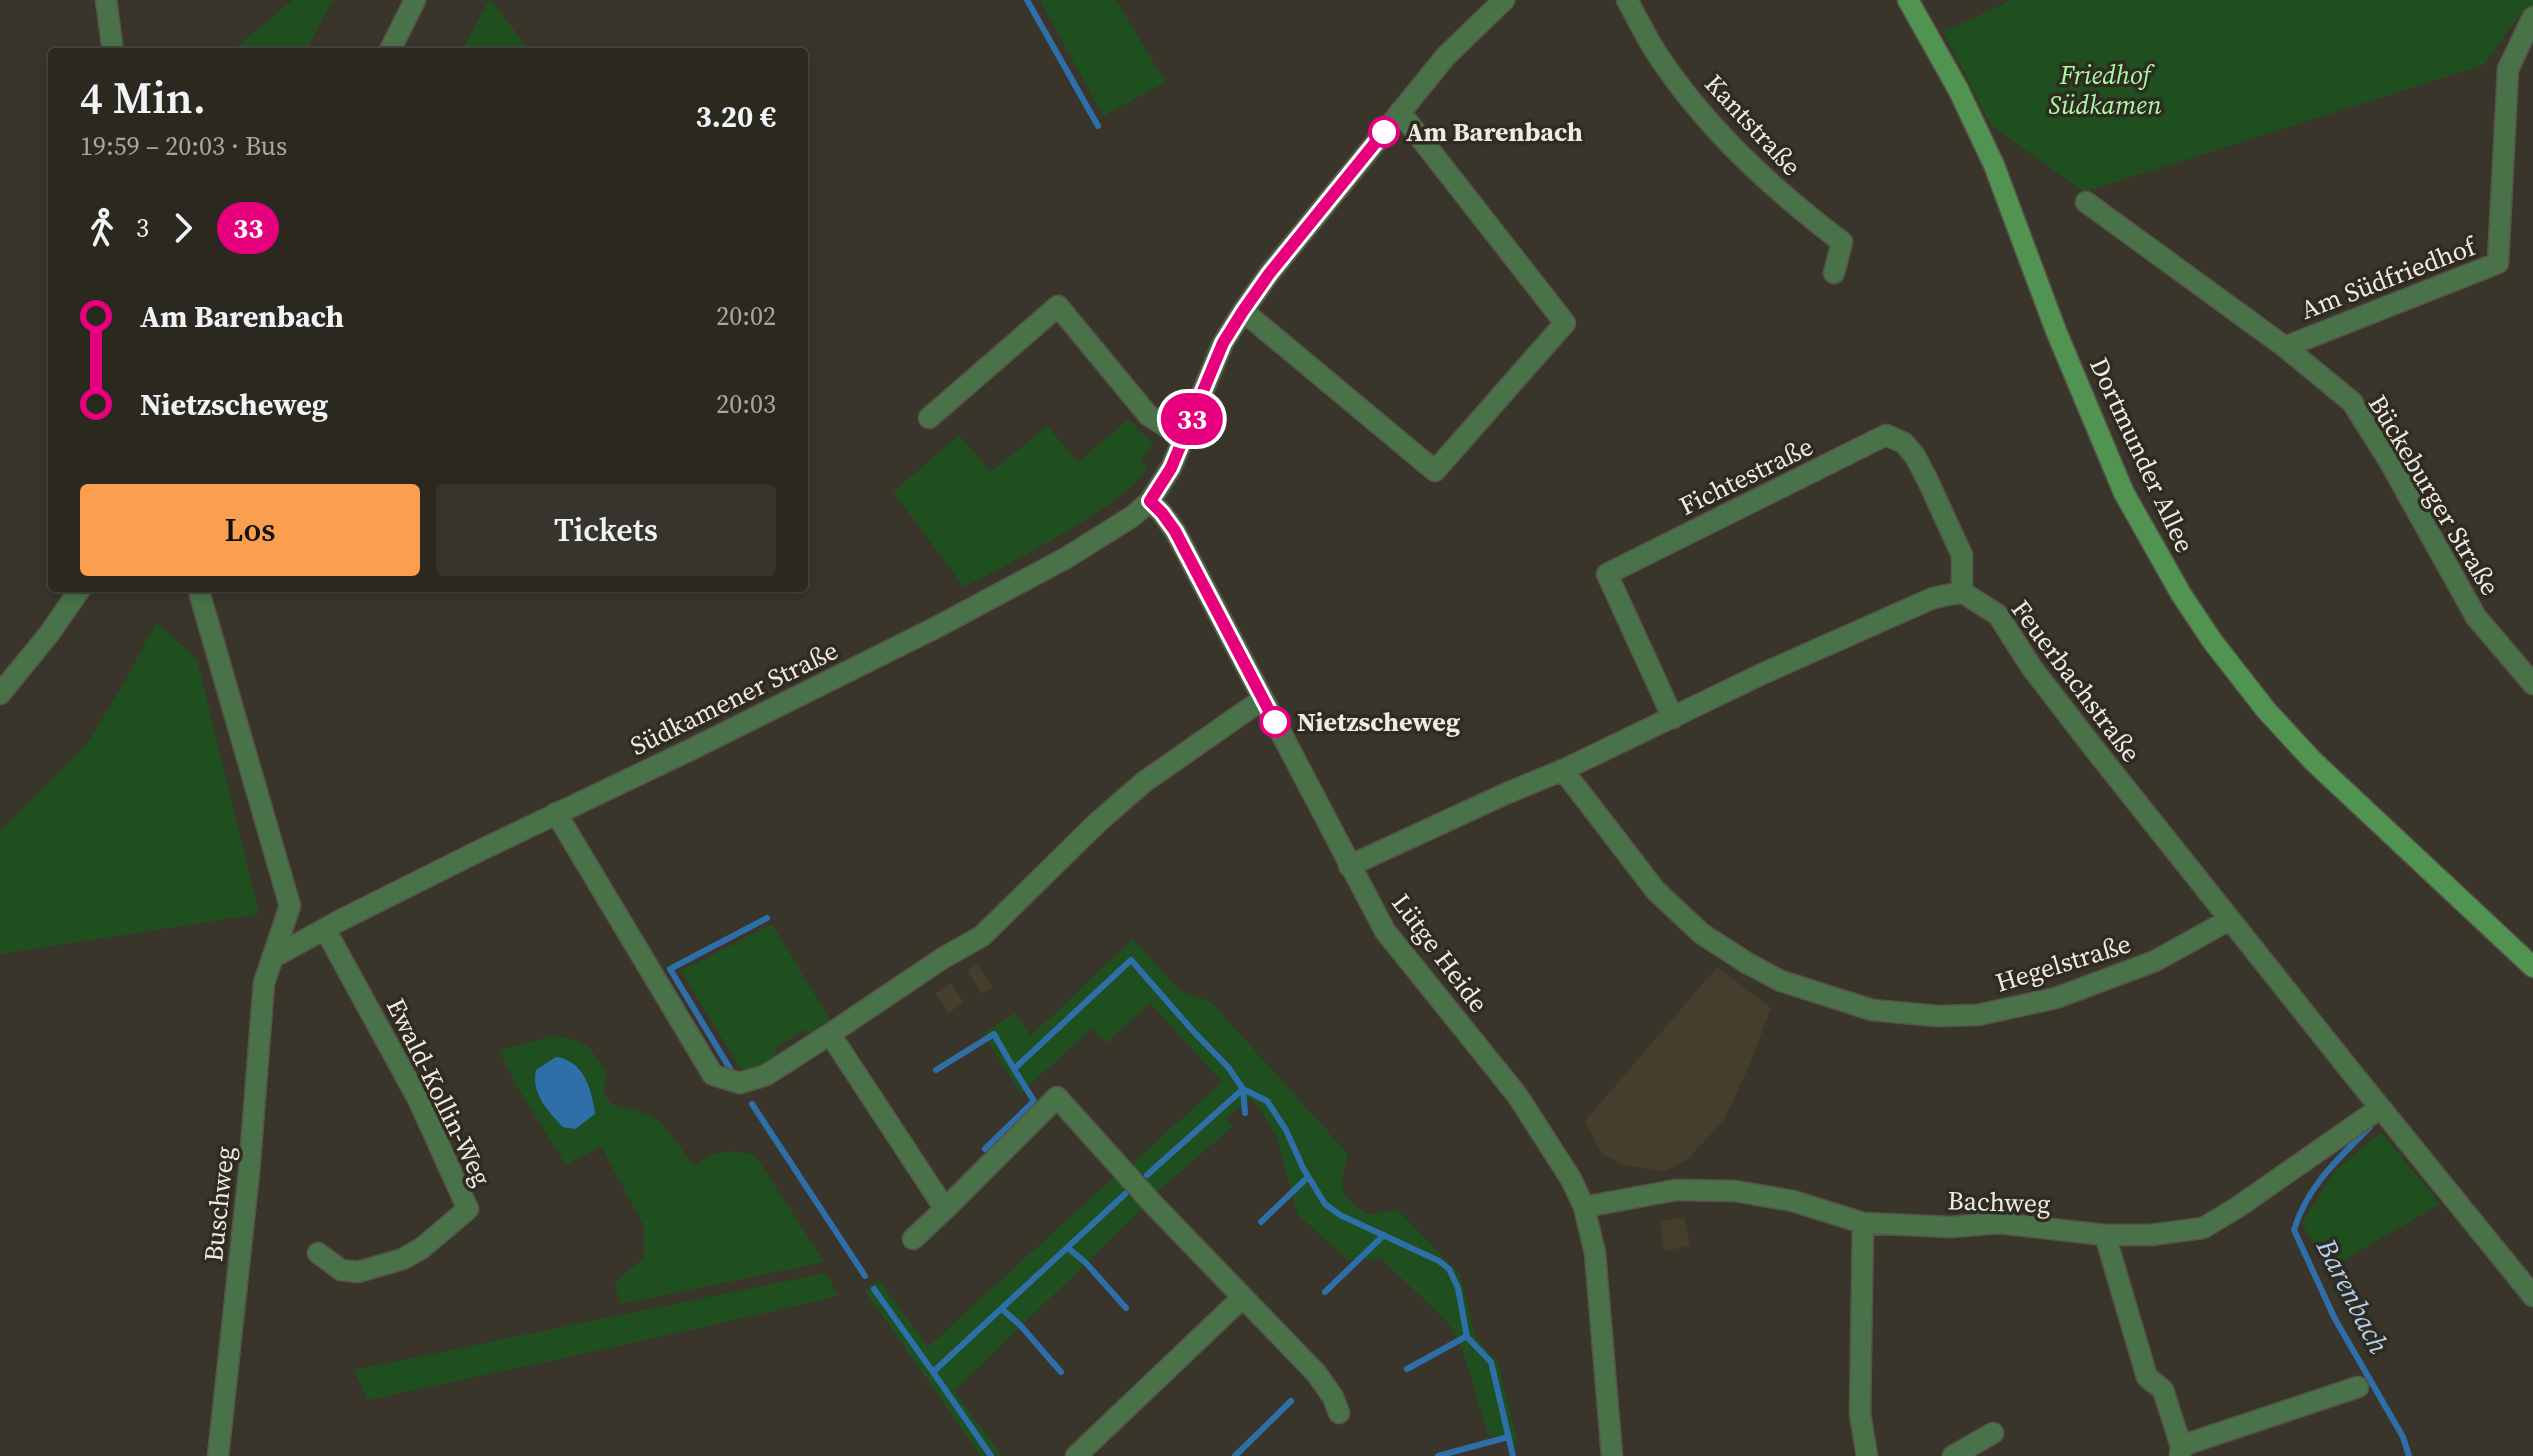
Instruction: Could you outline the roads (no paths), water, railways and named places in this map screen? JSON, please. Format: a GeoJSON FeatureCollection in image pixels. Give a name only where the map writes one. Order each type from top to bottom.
{"type":"FeatureCollection","features":[{"type":"Feature","properties":{"kind":"main road","name":"Dortmunder Allee"},"geometry":{"type":"LineString","coordinates":[[1908,0],[1958,89],[1994,165],[2056,331],[2124,493],[2181,594],[2248,687],[2313,761],[2533,967]]}},
{"type":"Feature","properties":{"kind":"street"},"geometry":{"type":"LineString","coordinates":[[106,0],[112,48]]}},
{"type":"Feature","properties":{"kind":"street"},"geometry":{"type":"LineString","coordinates":[[391,48],[415,0]]}},
{"type":"Feature","properties":{"kind":"street","name":"Südkamener Straße"},"geometry":{"type":"LineString","coordinates":[[274,953],[935,628],[1066,558],[1133,516],[1150,501],[1171,468],[1223,343],[1243,311],[1446,56],[1504,0]]}},
{"type":"Feature","properties":{"kind":"street","name":"Kantstraße"},"geometry":{"type":"LineString","coordinates":[[1627,0],[1657,53],[1703,115],[1751,167],[1842,242],[1834,273]]}},
{"type":"Feature","properties":{"kind":"street","name":"Am Südfriedhof"},"geometry":{"type":"LineString","coordinates":[[2285,347],[2498,263],[2508,69],[2533,17]]}},
{"type":"Feature","properties":{"kind":"street"},"geometry":{"type":"LineString","coordinates":[[1243,311],[1435,471],[1565,323],[1400,112]]}},
{"type":"Feature","properties":{"kind":"street","name":"Bückeburger Straße"},"geometry":{"type":"LineString","coordinates":[[2086,202],[2285,347],[2352,402],[2402,483],[2476,617],[2533,684]]}},
{"type":"Feature","properties":{"kind":"street"},"geometry":{"type":"LineString","coordinates":[[929,418],[1058,306],[1148,415],[1167,427],[1186,433]]}},
{"type":"Feature","properties":{"kind":"street","name":"Fichtestraße"},"geometry":{"type":"LineString","coordinates":[[1673,718],[1607,574],[1886,435],[1904,443],[1927,479],[1962,555],[1962,592]]}},
{"type":"Feature","properties":{"kind":"street","name":"Lütge Heide"},"geometry":{"type":"LineString","coordinates":[[1150,501],[1175,531],[1385,931],[1517,1095],[1559,1158],[1584,1207],[1595,1253],[1612,1456]]}},
{"type":"Feature","properties":{"kind":"street"},"geometry":{"type":"LineString","coordinates":[[0,694],[78,592]]}},
{"type":"Feature","properties":{"kind":"street"},"geometry":{"type":"LineString","coordinates":[[1349,866],[1563,770],[1764,673],[1933,598],[1962,592]]}},
{"type":"Feature","properties":{"kind":"street","name":"Feuerbachstraße"},"geometry":{"type":"LineString","coordinates":[[1962,592],[1998,615],[2032,668],[2229,920],[2533,1296]]}},
{"type":"Feature","properties":{"kind":"street","name":"Buschweg"},"geometry":{"type":"LineString","coordinates":[[200,595],[290,906],[264,983],[249,1173],[218,1456]]}},
{"type":"Feature","properties":{"kind":"street"},"geometry":{"type":"LineString","coordinates":[[556,813],[713,1075],[740,1083],[766,1075],[943,958],[982,936],[1097,823],[1144,782],[1263,699]]}},
{"type":"Feature","properties":{"kind":"street","name":"Hegelstraße"},"geometry":{"type":"LineString","coordinates":[[1563,770],[1656,891],[1702,934],[1781,981],[1872,1010],[1937,1016],[1978,1015],[2056,998],[2155,961],[2229,920]]}},
{"type":"Feature","properties":{"kind":"street","name":"Ewald-Kollin-Weg"},"geometry":{"type":"LineString","coordinates":[[318,1253],[341,1270],[358,1272],[403,1259],[422,1248],[468,1209],[418,1099],[325,929]]}},
{"type":"Feature","properties":{"kind":"street"},"geometry":{"type":"LineString","coordinates":[[830,1034],[945,1209]]}},
{"type":"Feature","properties":{"kind":"street"},"geometry":{"type":"LineString","coordinates":[[913,1239],[1057,1097],[1154,1205],[1316,1373],[1333,1397],[1339,1413]]}},
{"type":"Feature","properties":{"kind":"street","name":"Bachweg"},"geometry":{"type":"LineString","coordinates":[[1584,1207],[1676,1190],[1735,1191],[1793,1201],[1863,1223],[1951,1227],[1999,1223],[2105,1235],[2151,1235],[2203,1228],[2380,1108]]}},
{"type":"Feature","properties":{"kind":"street"},"geometry":{"type":"LineString","coordinates":[[1863,1223],[1860,1414],[1867,1456]]}},
{"type":"Feature","properties":{"kind":"street"},"geometry":{"type":"LineString","coordinates":[[2105,1235],[2147,1377],[2163,1390],[2181,1451],[2358,1387]]}},
{"type":"Feature","properties":{"kind":"street"},"geometry":{"type":"LineString","coordinates":[[1076,1456],[1242,1298]]}},
{"type":"Feature","properties":{"kind":"street"},"geometry":{"type":"LineString","coordinates":[[1953,1456],[1993,1433]]}},
{"type":"Feature","properties":{"kind":"water"},"geometry":{"type":"Polygon","coordinates":[[[556,1057],[565,1059],[579,1070],[591,1095],[595,1114],[575,1129],[563,1127],[557,1121],[542,1102],[536,1087],[536,1070],[556,1057]]]}},
{"type":"Feature","properties":{"kind":"waterway","name":"Barenbach"},"geometry":{"type":"LineString","coordinates":[[1027,0],[1098,126]]}},
{"type":"Feature","properties":{"kind":"waterway"},"geometry":{"type":"LineString","coordinates":[[732,1072],[670,969],[767,918]]}},
{"type":"Feature","properties":{"kind":"waterway"},"geometry":{"type":"LineString","coordinates":[[985,1149],[1034,1101],[1014,1069],[1131,960],[1228,1067],[1243,1089],[1245,1113]]}},
{"type":"Feature","properties":{"kind":"waterway"},"geometry":{"type":"LineString","coordinates":[[936,1070],[994,1034],[1014,1069]]}},
{"type":"Feature","properties":{"kind":"waterway"},"geometry":{"type":"LineString","coordinates":[[1147,1175],[1243,1089],[1267,1101],[1325,1204],[1340,1215],[1439,1261],[1449,1269],[1458,1288],[1467,1337],[1491,1362],[1513,1456]]}},
{"type":"Feature","properties":{"kind":"waterway"},"geometry":{"type":"LineString","coordinates":[[752,1104],[865,1276]]}},
{"type":"Feature","properties":{"kind":"waterway","name":"Barenbach"},"geometry":{"type":"LineString","coordinates":[[2370,1127],[2316,1186],[2294,1230],[2335,1319],[2403,1437],[2409,1456]]}},
{"type":"Feature","properties":{"kind":"waterway"},"geometry":{"type":"LineString","coordinates":[[1261,1222],[1308,1177]]}},
{"type":"Feature","properties":{"kind":"waterway"},"geometry":{"type":"LineString","coordinates":[[874,1289],[933,1372],[1125,1194]]}},
{"type":"Feature","properties":{"kind":"waterway"},"geometry":{"type":"LineString","coordinates":[[1325,1292],[1384,1235]]}},
{"type":"Feature","properties":{"kind":"waterway"},"geometry":{"type":"LineString","coordinates":[[1068,1248],[1086,1263],[1126,1308]]}},
{"type":"Feature","properties":{"kind":"waterway"},"geometry":{"type":"LineString","coordinates":[[1002,1309],[1061,1372]]}},
{"type":"Feature","properties":{"kind":"waterway"},"geometry":{"type":"LineString","coordinates":[[1407,1369],[1467,1336]]}},
{"type":"Feature","properties":{"kind":"waterway"},"geometry":{"type":"LineString","coordinates":[[933,1372],[991,1456]]}},
{"type":"Feature","properties":{"kind":"waterway"},"geometry":{"type":"LineString","coordinates":[[1235,1456],[1291,1401]]}},
{"type":"Feature","properties":{"kind":"waterway"},"geometry":{"type":"LineString","coordinates":[[1438,1456],[1508,1437]]}},
{"type":"Feature","properties":{"kind":"place","name":"Am Barenbach"},"geometry":{"type":"Point","coordinates":[1384,132]}},
{"type":"Feature","properties":{"kind":"place","name":"Nietzscheweg"},"geometry":{"type":"Point","coordinates":[1275,722]}},
{"type":"Feature","properties":{"kind":"park label","name":"Friedhof Südkamen"},"geometry":{"type":"Point","coordinates":[2105,90]}}]}
